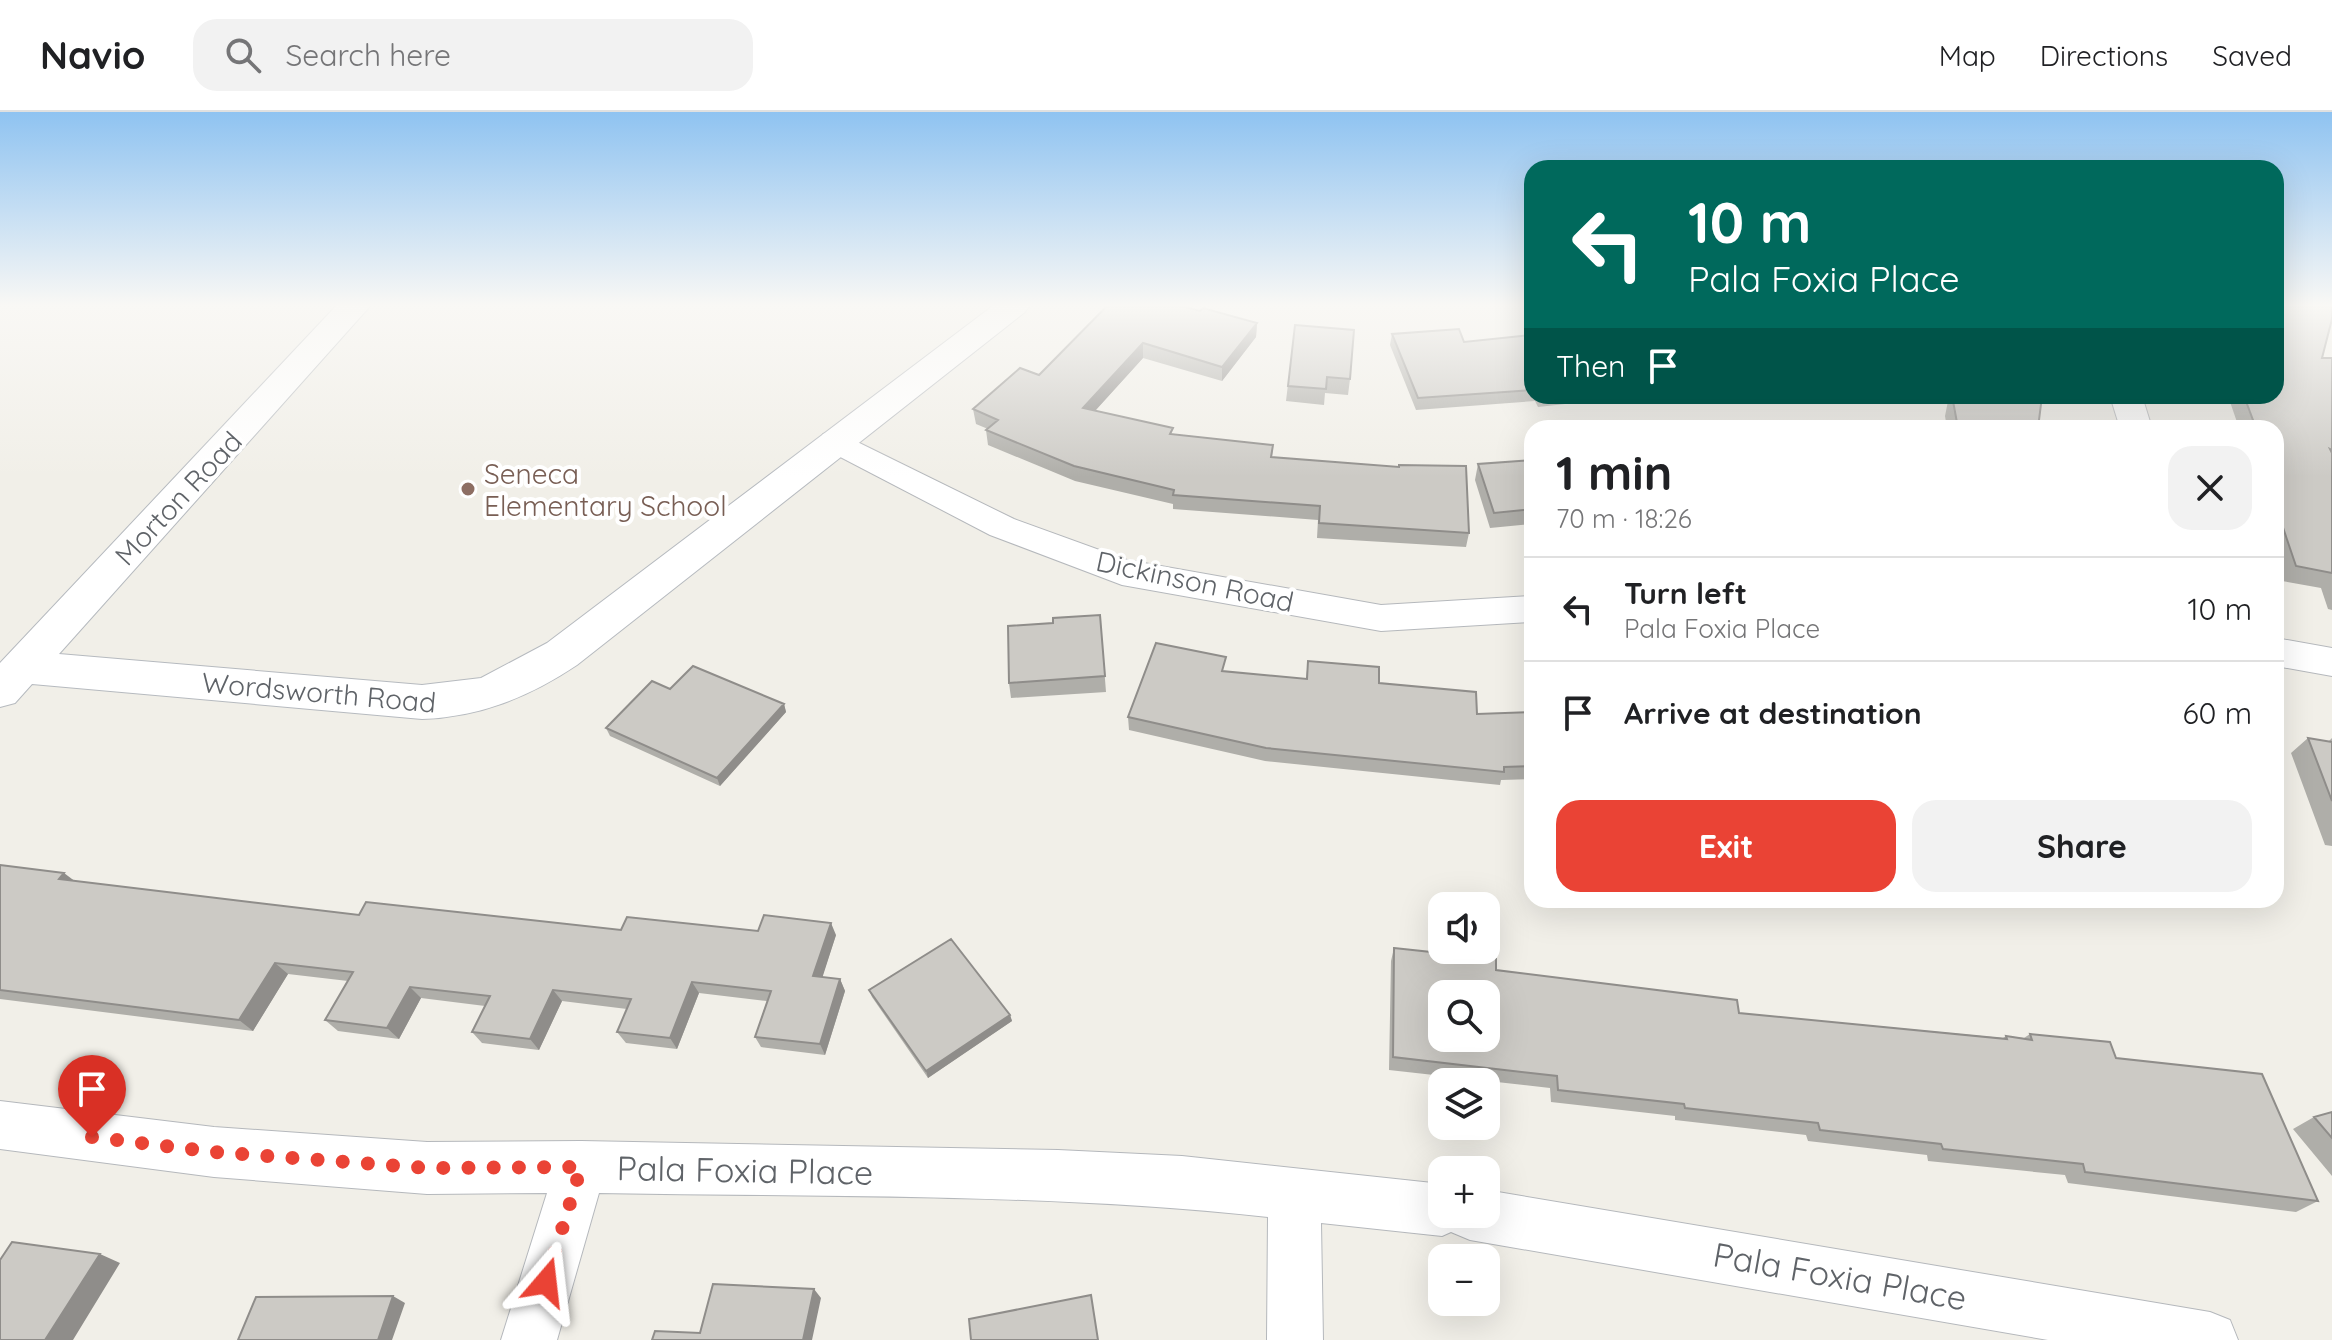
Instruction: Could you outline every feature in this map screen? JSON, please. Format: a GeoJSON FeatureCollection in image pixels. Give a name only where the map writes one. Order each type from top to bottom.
{"type":"FeatureCollection","features":[{"type":"Feature","properties":{"kind":"street","name":"Morton Road"},"geometry":{"type":"LineString","coordinates":[[11,679],[302,362]]}},
{"type":"Feature","properties":{"kind":"street","name":"Wordsworth Road"},"geometry":{"type":"LineString","coordinates":[[11,679],[422,702],[452,703],[482,697],[527,678],[562,654],[939,362]]}},
{"type":"Feature","properties":{"kind":"street","name":"Dickinson Road"},"geometry":{"type":"LineString","coordinates":[[835,441],[1002,527],[1122,572],[1381,618],[1524,609]]}},
{"type":"Feature","properties":{"kind":"street"},"geometry":{"type":"LineString","coordinates":[[2284,653],[2332,662]]}},
{"type":"Feature","properties":{"kind":"street","name":"Pala Foxia Place"},"geometry":{"type":"LineString","coordinates":[[0,1125],[214,1152],[412,1167],[1058,1176],[1182,1182],[1428,1208]]}},
{"type":"Feature","properties":{"kind":"street"},"geometry":{"type":"LineString","coordinates":[[529,1340],[581,1167]]}},
{"type":"Feature","properties":{"kind":"street"},"geometry":{"type":"LineString","coordinates":[[1294,1192],[1295,1340]]}},
{"type":"Feature","properties":{"kind":"street","name":"Pala Foxia Place"},"geometry":{"type":"LineString","coordinates":[[1500,1219],[2210,1340]]}},
{"type":"Feature","properties":{"kind":"building"},"geometry":{"type":"Polygon","coordinates":[[[1052,362],[1125,362],[1083,408],[1173,428],[1170,434],[1273,445],[1271,457],[1399,467],[1466,466],[1469,533],[1319,523],[1320,506],[1173,495],[1174,490],[1074,466],[986,430],[998,420],[973,409],[1020,368],[1039,375],[1052,362]]]}},
{"type":"Feature","properties":{"kind":"building"},"geometry":{"type":"Polygon","coordinates":[[[1207,362],[1226,362],[1222,367],[1207,362]]]}},
{"type":"Feature","properties":{"kind":"building"},"geometry":{"type":"Polygon","coordinates":[[[1291,362],[1351,362],[1350,379],[1327,377],[1326,389],[1288,386],[1291,362]]]}},
{"type":"Feature","properties":{"kind":"building"},"geometry":{"type":"Polygon","coordinates":[[[1403,362],[1524,362],[1524,391],[1418,398],[1403,362]]]}},
{"type":"Feature","properties":{"kind":"building"},"geometry":{"type":"Polygon","coordinates":[[[2284,362],[2332,362],[2332,573],[2296,566],[2284,531],[2284,420],[2253,420],[2247,404],[2284,404],[2284,362]]]}},
{"type":"Feature","properties":{"kind":"building"},"geometry":{"type":"Polygon","coordinates":[[[1954,404],[2041,404],[2039,420],[1957,420],[1954,404]]]}},
{"type":"Feature","properties":{"kind":"building"},"geometry":{"type":"Polygon","coordinates":[[[1524,461],[1524,510],[1494,513],[1478,464],[1524,461]]]}},
{"type":"Feature","properties":{"kind":"building"},"geometry":{"type":"Polygon","coordinates":[[[1100,615],[1105,676],[1009,683],[1008,626],[1053,623],[1053,618],[1100,615]]]}},
{"type":"Feature","properties":{"kind":"building"},"geometry":{"type":"Polygon","coordinates":[[[1156,643],[1226,657],[1222,671],[1307,679],[1308,661],[1379,667],[1379,683],[1476,692],[1477,714],[1524,712],[1524,766],[1504,767],[1504,772],[1266,748],[1128,717],[1156,643]]]}},
{"type":"Feature","properties":{"kind":"building"},"geometry":{"type":"Polygon","coordinates":[[[693,666],[784,704],[717,778],[606,728],[652,681],[670,689],[693,666]]]}},
{"type":"Feature","properties":{"kind":"building"},"geometry":{"type":"Polygon","coordinates":[[[2308,738],[2332,742],[2332,801],[2308,738]]]}},
{"type":"Feature","properties":{"kind":"building"},"geometry":{"type":"Polygon","coordinates":[[[0,865],[64,873],[59,879],[359,915],[366,902],[621,930],[627,917],[758,931],[764,915],[831,923],[813,976],[840,979],[820,1044],[755,1037],[771,991],[692,982],[670,1038],[617,1032],[631,999],[553,990],[530,1039],[472,1032],[490,996],[410,987],[387,1028],[325,1020],[353,972],[275,963],[239,1020],[0,990],[0,865]]]}},
{"type":"Feature","properties":{"kind":"building"},"geometry":{"type":"Polygon","coordinates":[[[951,939],[1010,1015],[926,1071],[869,990],[951,939]]]}},
{"type":"Feature","properties":{"kind":"building"},"geometry":{"type":"Polygon","coordinates":[[[1394,948],[1428,952],[1428,964],[1496,964],[1496,970],[1737,1000],[1739,1013],[2007,1039],[2006,1036],[2032,1040],[2030,1034],[2110,1042],[2116,1058],[2262,1074],[2318,1201],[2085,1172],[2083,1164],[1943,1149],[1941,1144],[1820,1130],[1818,1123],[1558,1090],[1557,1076],[1393,1057],[1394,948]]]}},
{"type":"Feature","properties":{"kind":"building"},"geometry":{"type":"Polygon","coordinates":[[[2332,1112],[2332,1138],[2314,1117],[2332,1112]]]}},
{"type":"Feature","properties":{"kind":"building"},"geometry":{"type":"Polygon","coordinates":[[[12,1242],[100,1254],[45,1340],[0,1340],[0,1260],[12,1242]]]}},
{"type":"Feature","properties":{"kind":"building"},"geometry":{"type":"Polygon","coordinates":[[[713,1284],[814,1289],[803,1340],[652,1340],[655,1331],[700,1333],[713,1284]]]}},
{"type":"Feature","properties":{"kind":"building"},"geometry":{"type":"Polygon","coordinates":[[[1091,1295],[1098,1340],[971,1340],[969,1319],[1091,1295]]]}},
{"type":"Feature","properties":{"kind":"building"},"geometry":{"type":"Polygon","coordinates":[[[393,1296],[378,1340],[238,1340],[256,1297],[393,1296]]]}},
{"type":"Feature","properties":{"kind":"place","name":"Seneca Elementary School"},"geometry":{"type":"Point","coordinates":[468,489]}},
{"type":"Feature","properties":{"kind":"route"},"geometry":{"type":"LineString","coordinates":[[92,1137],[214,1152],[427,1168],[581,1167],[546,1282]]}}]}
